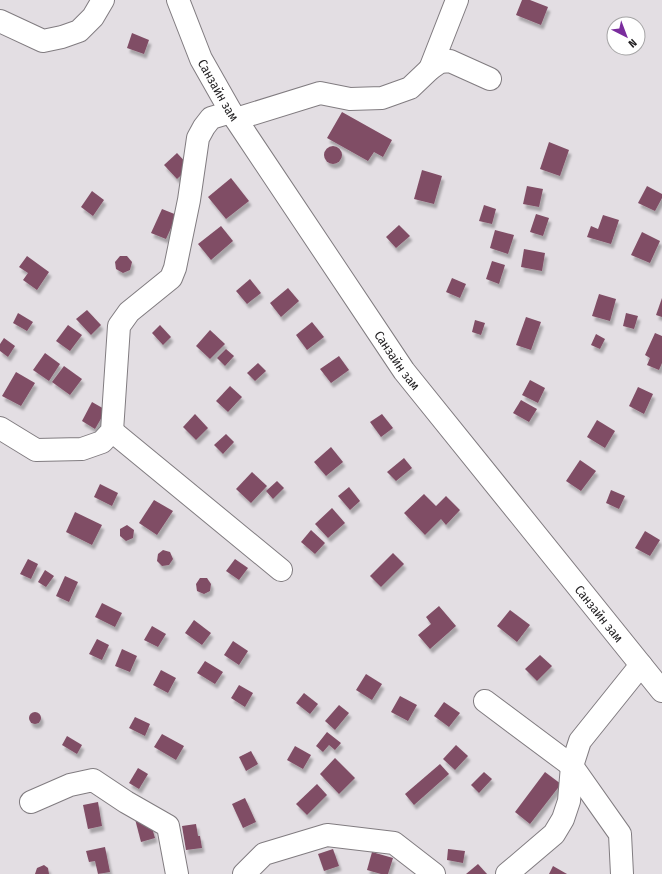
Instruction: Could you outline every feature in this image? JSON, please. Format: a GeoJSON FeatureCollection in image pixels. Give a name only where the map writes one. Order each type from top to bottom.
{"type":"FeatureCollection","features":[{"type":"Feature","properties":{"kind":"street"},"geometry":{"type":"LineString","coordinates":[[0,21],[43,41],[56,39],[79,31],[93,17],[102,0]]}},
{"type":"Feature","properties":{"kind":"street","name":"Санзайн зам"},"geometry":{"type":"LineString","coordinates":[[178,0],[201,59],[233,116],[404,371],[662,691]]}},
{"type":"Feature","properties":{"kind":"street"},"geometry":{"type":"LineString","coordinates":[[430,69],[457,0]]}},
{"type":"Feature","properties":{"kind":"street"},"geometry":{"type":"LineString","coordinates":[[0,428],[36,450],[82,449],[102,442],[112,431],[119,326],[129,312],[171,278],[175,268],[189,200],[198,138],[211,118],[233,116],[320,93],[350,99],[382,98],[410,88],[430,69],[440,62],[450,61],[490,79]]}},
{"type":"Feature","properties":{"kind":"street"},"geometry":{"type":"LineString","coordinates":[[112,431],[281,570]]}},
{"type":"Feature","properties":{"kind":"street"},"geometry":{"type":"LineString","coordinates":[[507,874],[554,834],[563,819],[569,801],[572,766],[580,741],[641,665]]}},
{"type":"Feature","properties":{"kind":"street"},"geometry":{"type":"LineString","coordinates":[[485,701],[572,766],[620,834],[622,874]]}},
{"type":"Feature","properties":{"kind":"street"},"geometry":{"type":"LineString","coordinates":[[31,802],[70,785],[93,780],[126,802],[168,826],[177,874]]}},
{"type":"Feature","properties":{"kind":"street"},"geometry":{"type":"LineString","coordinates":[[244,874],[264,854],[327,835],[394,843],[434,874]]}},
{"type":"Feature","properties":{"kind":"building"},"geometry":{"type":"Polygon","coordinates":[[[522,0],[530,0],[548,7],[541,25],[516,15],[522,0]]]}},
{"type":"Feature","properties":{"kind":"building"},"geometry":{"type":"Polygon","coordinates":[[[132,33],[149,40],[144,54],[127,48],[132,33]]]}},
{"type":"Feature","properties":{"kind":"building"},"geometry":{"type":"Polygon","coordinates":[[[342,112],[392,140],[383,157],[374,152],[368,161],[327,138],[342,112]]]}},
{"type":"Feature","properties":{"kind":"building"},"geometry":{"type":"Polygon","coordinates":[[[549,142],[569,150],[560,176],[540,169],[549,142]]]}},
{"type":"Feature","properties":{"kind":"building"},"geometry":{"type":"Polygon","coordinates":[[[333,146],[339,149],[342,155],[339,161],[333,164],[327,161],[324,155],[327,149],[333,146]]]}},
{"type":"Feature","properties":{"kind":"building"},"geometry":{"type":"Polygon","coordinates":[[[177,153],[190,167],[177,179],[164,165],[177,153]]]}},
{"type":"Feature","properties":{"kind":"building"},"geometry":{"type":"Polygon","coordinates":[[[422,170],[442,176],[434,204],[414,199],[422,170]]]}},
{"type":"Feature","properties":{"kind":"building"},"geometry":{"type":"Polygon","coordinates":[[[231,178],[249,201],[226,219],[208,197],[231,178]]]}},
{"type":"Feature","properties":{"kind":"building"},"geometry":{"type":"Polygon","coordinates":[[[527,186],[543,189],[539,207],[523,204],[527,186]]]}},
{"type":"Feature","properties":{"kind":"building"},"geometry":{"type":"Polygon","coordinates":[[[647,186],[662,194],[662,198],[655,211],[638,203],[647,186]]]}},
{"type":"Feature","properties":{"kind":"building"},"geometry":{"type":"Polygon","coordinates":[[[92,191],[104,200],[93,216],[81,207],[92,191]]]}},
{"type":"Feature","properties":{"kind":"building"},"geometry":{"type":"Polygon","coordinates":[[[484,205],[496,209],[492,224],[479,221],[484,205]]]}},
{"type":"Feature","properties":{"kind":"building"},"geometry":{"type":"Polygon","coordinates":[[[162,209],[177,215],[166,239],[151,233],[162,209]]]}},
{"type":"Feature","properties":{"kind":"building"},"geometry":{"type":"Polygon","coordinates":[[[536,214],[549,218],[543,236],[530,232],[536,214]]]}},
{"type":"Feature","properties":{"kind":"building"},"geometry":{"type":"Polygon","coordinates":[[[603,215],[619,220],[611,244],[587,237],[591,226],[598,229],[603,215]]]}},
{"type":"Feature","properties":{"kind":"building"},"geometry":{"type":"Polygon","coordinates":[[[399,225],[410,236],[396,248],[386,237],[399,225]]]}},
{"type":"Feature","properties":{"kind":"building"},"geometry":{"type":"Polygon","coordinates":[[[221,226],[233,241],[211,260],[198,244],[221,226]]]}},
{"type":"Feature","properties":{"kind":"building"},"geometry":{"type":"Polygon","coordinates":[[[495,230],[514,235],[508,254],[490,248],[495,230]]]}},
{"type":"Feature","properties":{"kind":"building"},"geometry":{"type":"Polygon","coordinates":[[[642,232],[660,241],[650,263],[631,255],[642,232]]]}},
{"type":"Feature","properties":{"kind":"building"},"geometry":{"type":"Polygon","coordinates":[[[524,249],[545,253],[542,271],[521,267],[524,249]]]}},
{"type":"Feature","properties":{"kind":"building"},"geometry":{"type":"Polygon","coordinates":[[[27,256],[49,272],[37,290],[23,280],[28,273],[19,267],[27,256]]]}},
{"type":"Feature","properties":{"kind":"building"},"geometry":{"type":"Polygon","coordinates":[[[120,256],[127,256],[132,262],[130,270],[123,273],[116,269],[115,262],[120,256]]]}},
{"type":"Feature","properties":{"kind":"building"},"geometry":{"type":"Polygon","coordinates":[[[492,261],[505,265],[499,284],[486,279],[492,261]]]}},
{"type":"Feature","properties":{"kind":"building"},"geometry":{"type":"Polygon","coordinates":[[[452,278],[466,284],[460,298],[446,292],[452,278]]]}},
{"type":"Feature","properties":{"kind":"building"},"geometry":{"type":"Polygon","coordinates":[[[250,279],[261,293],[247,304],[236,291],[250,279]]]}},
{"type":"Feature","properties":{"kind":"building"},"geometry":{"type":"Polygon","coordinates":[[[288,288],[299,301],[281,317],[270,303],[288,288]]]}},
{"type":"Feature","properties":{"kind":"building"},"geometry":{"type":"Polygon","coordinates":[[[599,294],[616,299],[610,321],[592,316],[599,294]]]}},
{"type":"Feature","properties":{"kind":"building"},"geometry":{"type":"Polygon","coordinates":[[[662,298],[662,317],[656,315],[662,298]]]}},
{"type":"Feature","properties":{"kind":"building"},"geometry":{"type":"Polygon","coordinates":[[[87,310],[101,325],[91,335],[76,319],[87,310]]]}},
{"type":"Feature","properties":{"kind":"building"},"geometry":{"type":"Polygon","coordinates":[[[18,313],[33,322],[27,331],[13,323],[18,313]]]}},
{"type":"Feature","properties":{"kind":"building"},"geometry":{"type":"Polygon","coordinates":[[[626,313],[638,316],[634,329],[623,326],[626,313]]]}},
{"type":"Feature","properties":{"kind":"building"},"geometry":{"type":"Polygon","coordinates":[[[526,317],[541,322],[531,350],[516,345],[526,317]]]}},
{"type":"Feature","properties":{"kind":"building"},"geometry":{"type":"Polygon","coordinates":[[[475,320],[485,323],[481,335],[472,332],[475,320]]]}},
{"type":"Feature","properties":{"kind":"building"},"geometry":{"type":"Polygon","coordinates":[[[312,322],[324,337],[307,350],[296,335],[312,322]]]}},
{"type":"Feature","properties":{"kind":"building"},"geometry":{"type":"Polygon","coordinates":[[[68,325],[82,335],[70,351],[56,341],[68,325]]]}},
{"type":"Feature","properties":{"kind":"building"},"geometry":{"type":"Polygon","coordinates":[[[160,325],[171,337],[163,345],[152,333],[160,325]]]}},
{"type":"Feature","properties":{"kind":"building"},"geometry":{"type":"Polygon","coordinates":[[[210,330],[225,344],[210,359],[196,346],[210,330]]]}},
{"type":"Feature","properties":{"kind":"building"},"geometry":{"type":"Polygon","coordinates":[[[655,333],[662,336],[662,363],[659,370],[647,365],[650,358],[645,355],[655,333]]]}},
{"type":"Feature","properties":{"kind":"building"},"geometry":{"type":"Polygon","coordinates":[[[596,334],[605,339],[600,349],[591,345],[596,334]]]}},
{"type":"Feature","properties":{"kind":"building"},"geometry":{"type":"Polygon","coordinates":[[[4,338],[15,346],[8,357],[0,351],[0,344],[4,338]]]}},
{"type":"Feature","properties":{"kind":"building"},"geometry":{"type":"Polygon","coordinates":[[[226,349],[234,356],[225,366],[217,358],[226,349]]]}},
{"type":"Feature","properties":{"kind":"building"},"geometry":{"type":"Polygon","coordinates":[[[45,353],[60,364],[49,381],[33,370],[45,353]]]}},
{"type":"Feature","properties":{"kind":"building"},"geometry":{"type":"Polygon","coordinates":[[[339,356],[349,370],[331,383],[320,369],[339,356]]]}},
{"type":"Feature","properties":{"kind":"building"},"geometry":{"type":"Polygon","coordinates":[[[258,363],[266,371],[255,381],[247,373],[258,363]]]}},
{"type":"Feature","properties":{"kind":"building"},"geometry":{"type":"Polygon","coordinates":[[[64,366],[82,379],[70,395],[52,382],[64,366]]]}},
{"type":"Feature","properties":{"kind":"building"},"geometry":{"type":"Polygon","coordinates":[[[16,372],[35,383],[21,406],[2,396],[16,372]]]}},
{"type":"Feature","properties":{"kind":"building"},"geometry":{"type":"Polygon","coordinates":[[[530,380],[545,388],[538,403],[522,395],[530,380]]]}},
{"type":"Feature","properties":{"kind":"building"},"geometry":{"type":"Polygon","coordinates":[[[230,386],[242,397],[228,412],[216,401],[230,386]]]}},
{"type":"Feature","properties":{"kind":"building"},"geometry":{"type":"Polygon","coordinates":[[[638,387],[653,394],[644,414],[629,406],[638,387]]]}},
{"type":"Feature","properties":{"kind":"building"},"geometry":{"type":"Polygon","coordinates":[[[521,400],[537,409],[529,422],[513,413],[521,400]]]}},
{"type":"Feature","properties":{"kind":"building"},"geometry":{"type":"Polygon","coordinates":[[[92,402],[106,410],[95,429],[82,421],[92,402]]]}},
{"type":"Feature","properties":{"kind":"building"},"geometry":{"type":"Polygon","coordinates":[[[195,414],[208,428],[196,440],[183,427],[195,414]]]}},
{"type":"Feature","properties":{"kind":"building"},"geometry":{"type":"Polygon","coordinates":[[[382,414],[393,428],[381,437],[370,422],[382,414]]]}},
{"type":"Feature","properties":{"kind":"building"},"geometry":{"type":"Polygon","coordinates":[[[597,420],[615,431],[605,448],[587,437],[597,420]]]}},
{"type":"Feature","properties":{"kind":"building"},"geometry":{"type":"Polygon","coordinates":[[[226,434],[234,442],[223,454],[214,445],[226,434]]]}},
{"type":"Feature","properties":{"kind":"building"},"geometry":{"type":"Polygon","coordinates":[[[331,447],[343,462],[326,476],[314,462],[331,447]]]}},
{"type":"Feature","properties":{"kind":"building"},"geometry":{"type":"Polygon","coordinates":[[[404,458],[412,468],[396,481],[387,472],[404,458]]]}},
{"type":"Feature","properties":{"kind":"building"},"geometry":{"type":"Polygon","coordinates":[[[580,460],[596,471],[581,491],[566,481],[580,460]]]}},
{"type":"Feature","properties":{"kind":"building"},"geometry":{"type":"Polygon","coordinates":[[[252,472],[267,486],[251,503],[236,489],[252,472]]]}},
{"type":"Feature","properties":{"kind":"building"},"geometry":{"type":"Polygon","coordinates":[[[277,481],[284,488],[273,499],[266,491],[277,481]]]}},
{"type":"Feature","properties":{"kind":"building"},"geometry":{"type":"Polygon","coordinates":[[[100,484],[118,493],[112,506],[94,497],[100,484]]]}},
{"type":"Feature","properties":{"kind":"building"},"geometry":{"type":"Polygon","coordinates":[[[349,487],[360,501],[350,510],[338,496],[349,487]]]}},
{"type":"Feature","properties":{"kind":"building"},"geometry":{"type":"Polygon","coordinates":[[[611,490],[625,496],[619,509],[606,503],[611,490]]]}},
{"type":"Feature","properties":{"kind":"building"},"geometry":{"type":"Polygon","coordinates":[[[424,494],[436,506],[446,496],[460,510],[446,525],[441,519],[425,535],[404,513],[424,494]]]}},
{"type":"Feature","properties":{"kind":"building"},"geometry":{"type":"Polygon","coordinates":[[[154,500],[173,511],[157,535],[139,523],[154,500]]]}},
{"type":"Feature","properties":{"kind":"building"},"geometry":{"type":"Polygon","coordinates":[[[332,508],[345,523],[328,538],[315,524],[332,508]]]}},
{"type":"Feature","properties":{"kind":"building"},"geometry":{"type":"Polygon","coordinates":[[[75,512],[102,525],[92,545],[66,532],[75,512]]]}},
{"type":"Feature","properties":{"kind":"building"},"geometry":{"type":"Polygon","coordinates":[[[127,525],[134,530],[133,538],[126,541],[120,536],[120,529],[127,525]]]}},
{"type":"Feature","properties":{"kind":"building"},"geometry":{"type":"Polygon","coordinates":[[[311,530],[325,543],[315,554],[301,542],[311,530]]]}},
{"type":"Feature","properties":{"kind":"building"},"geometry":{"type":"Polygon","coordinates":[[[645,531],[660,540],[650,556],[635,548],[645,531]]]}},
{"type":"Feature","properties":{"kind":"building"},"geometry":{"type":"Polygon","coordinates":[[[163,550],[170,552],[173,559],[169,565],[162,566],[157,561],[158,554],[163,550]]]}},
{"type":"Feature","properties":{"kind":"building"},"geometry":{"type":"Polygon","coordinates":[[[393,553],[404,564],[381,587],[370,576],[393,553]]]}},
{"type":"Feature","properties":{"kind":"building"},"geometry":{"type":"Polygon","coordinates":[[[28,559],[38,564],[31,579],[20,574],[28,559]]]}},
{"type":"Feature","properties":{"kind":"building"},"geometry":{"type":"Polygon","coordinates":[[[235,559],[248,568],[239,580],[226,571],[235,559]]]}},
{"type":"Feature","properties":{"kind":"building"},"geometry":{"type":"Polygon","coordinates":[[[45,570],[54,576],[46,587],[38,582],[45,570]]]}},
{"type":"Feature","properties":{"kind":"building"},"geometry":{"type":"Polygon","coordinates":[[[65,576],[78,582],[69,602],[56,596],[65,576]]]}},
{"type":"Feature","properties":{"kind":"building"},"geometry":{"type":"Polygon","coordinates":[[[200,578],[207,578],[211,584],[210,591],[204,594],[197,591],[196,584],[200,578]]]}},
{"type":"Feature","properties":{"kind":"building"},"geometry":{"type":"Polygon","coordinates":[[[102,603],[122,613],[115,627],[95,617],[102,603]]]}},
{"type":"Feature","properties":{"kind":"building"},"geometry":{"type":"Polygon","coordinates":[[[439,606],[456,626],[430,649],[418,635],[431,624],[426,617],[439,606]]]}},
{"type":"Feature","properties":{"kind":"building"},"geometry":{"type":"Polygon","coordinates":[[[510,610],[530,625],[517,642],[497,626],[510,610]]]}},
{"type":"Feature","properties":{"kind":"building"},"geometry":{"type":"Polygon","coordinates":[[[194,620],[211,633],[202,645],[185,633],[194,620]]]}},
{"type":"Feature","properties":{"kind":"building"},"geometry":{"type":"Polygon","coordinates":[[[152,626],[166,634],[158,647],[144,640],[152,626]]]}},
{"type":"Feature","properties":{"kind":"building"},"geometry":{"type":"Polygon","coordinates":[[[97,639],[109,645],[102,660],[89,654],[97,639]]]}},
{"type":"Feature","properties":{"kind":"building"},"geometry":{"type":"Polygon","coordinates":[[[233,641],[248,651],[239,665],[224,655],[233,641]]]}},
{"type":"Feature","properties":{"kind":"building"},"geometry":{"type":"Polygon","coordinates":[[[122,649],[137,656],[130,672],[115,666],[122,649]]]}},
{"type":"Feature","properties":{"kind":"building"},"geometry":{"type":"Polygon","coordinates":[[[540,655],[552,666],[537,681],[525,669],[540,655]]]}},
{"type":"Feature","properties":{"kind":"building"},"geometry":{"type":"Polygon","coordinates":[[[205,661],[223,672],[215,684],[197,673],[205,661]]]}},
{"type":"Feature","properties":{"kind":"building"},"geometry":{"type":"Polygon","coordinates":[[[161,670],[176,678],[168,693],[153,685],[161,670]]]}},
{"type":"Feature","properties":{"kind":"building"},"geometry":{"type":"Polygon","coordinates":[[[366,674],[382,684],[372,700],[356,690],[366,674]]]}},
{"type":"Feature","properties":{"kind":"building"},"geometry":{"type":"Polygon","coordinates":[[[239,685],[253,693],[245,707],[231,698],[239,685]]]}},
{"type":"Feature","properties":{"kind":"building"},"geometry":{"type":"Polygon","coordinates":[[[304,693],[318,704],[310,714],[296,703],[304,693]]]}},
{"type":"Feature","properties":{"kind":"building"},"geometry":{"type":"Polygon","coordinates":[[[400,696],[417,705],[408,721],[391,712],[400,696]]]}},
{"type":"Feature","properties":{"kind":"building"},"geometry":{"type":"Polygon","coordinates":[[[444,702],[460,713],[449,727],[434,716],[444,702]]]}},
{"type":"Feature","properties":{"kind":"building"},"geometry":{"type":"Polygon","coordinates":[[[339,705],[349,713],[335,730],[325,721],[339,705]]]}},
{"type":"Feature","properties":{"kind":"building"},"geometry":{"type":"Polygon","coordinates":[[[33,712],[37,712],[41,718],[37,724],[33,724],[29,720],[29,716],[33,712]]]}},
{"type":"Feature","properties":{"kind":"building"},"geometry":{"type":"Polygon","coordinates":[[[135,717],[150,724],[145,736],[129,728],[135,717]]]}},
{"type":"Feature","properties":{"kind":"building"},"geometry":{"type":"Polygon","coordinates":[[[327,732],[341,743],[335,750],[329,745],[323,752],[316,746],[327,732]]]}},
{"type":"Feature","properties":{"kind":"building"},"geometry":{"type":"Polygon","coordinates":[[[162,734],[184,746],[176,760],[154,747],[162,734]]]}},
{"type":"Feature","properties":{"kind":"building"},"geometry":{"type":"Polygon","coordinates":[[[67,736],[82,745],[77,754],[62,745],[67,736]]]}},
{"type":"Feature","properties":{"kind":"building"},"geometry":{"type":"Polygon","coordinates":[[[456,745],[468,756],[455,770],[443,759],[456,745]]]}},
{"type":"Feature","properties":{"kind":"building"},"geometry":{"type":"Polygon","coordinates":[[[295,746],[311,755],[303,769],[287,760],[295,746]]]}},
{"type":"Feature","properties":{"kind":"building"},"geometry":{"type":"Polygon","coordinates":[[[251,751],[258,764],[246,771],[239,757],[251,751]]]}},
{"type":"Feature","properties":{"kind":"building"},"geometry":{"type":"Polygon","coordinates":[[[335,758],[355,778],[339,794],[320,774],[335,758]]]}},
{"type":"Feature","properties":{"kind":"building"},"geometry":{"type":"Polygon","coordinates":[[[440,764],[449,774],[414,805],[405,794],[440,764]]]}},
{"type":"Feature","properties":{"kind":"building"},"geometry":{"type":"Polygon","coordinates":[[[138,768],[148,774],[139,789],[129,783],[138,768]]]}},
{"type":"Feature","properties":{"kind":"building"},"geometry":{"type":"Polygon","coordinates":[[[484,772],[492,779],[479,793],[471,785],[484,772]]]}},
{"type":"Feature","properties":{"kind":"building"},"geometry":{"type":"Polygon","coordinates":[[[545,772],[561,784],[530,824],[515,812],[545,772]]]}},
{"type":"Feature","properties":{"kind":"building"},"geometry":{"type":"Polygon","coordinates":[[[317,784],[327,795],[307,815],[296,804],[317,784]]]}},
{"type":"Feature","properties":{"kind":"building"},"geometry":{"type":"Polygon","coordinates":[[[245,798],[256,822],[243,828],[232,804],[245,798]]]}},
{"type":"Feature","properties":{"kind":"building"},"geometry":{"type":"Polygon","coordinates":[[[98,802],[102,826],[88,829],[83,805],[98,802]]]}},
{"type":"Feature","properties":{"kind":"building"},"geometry":{"type":"Polygon","coordinates":[[[148,815],[155,838],[141,842],[135,819],[148,815]]]}},
{"type":"Feature","properties":{"kind":"building"},"geometry":{"type":"Polygon","coordinates":[[[196,824],[202,848],[186,850],[182,826],[196,824]]]}},
{"type":"Feature","properties":{"kind":"building"},"geometry":{"type":"Polygon","coordinates":[[[105,847],[110,872],[98,874],[95,861],[89,862],[86,851],[105,847]]]}},
{"type":"Feature","properties":{"kind":"building"},"geometry":{"type":"Polygon","coordinates":[[[333,849],[339,866],[324,871],[318,854],[333,849]]]}},
{"type":"Feature","properties":{"kind":"building"},"geometry":{"type":"Polygon","coordinates":[[[448,849],[465,851],[463,863],[447,860],[448,849]]]}},
{"type":"Feature","properties":{"kind":"building"},"geometry":{"type":"Polygon","coordinates":[[[372,852],[393,858],[388,874],[381,874],[367,870],[372,852]]]}},
{"type":"Feature","properties":{"kind":"building"},"geometry":{"type":"Polygon","coordinates":[[[478,864],[487,874],[466,874],[478,864]]]}},
{"type":"Feature","properties":{"kind":"building"},"geometry":{"type":"Polygon","coordinates":[[[44,865],[48,868],[49,874],[35,874],[37,868],[44,865]]]}},
{"type":"Feature","properties":{"kind":"building"},"geometry":{"type":"Polygon","coordinates":[[[553,866],[567,874],[549,874],[553,866]]]}}]}
